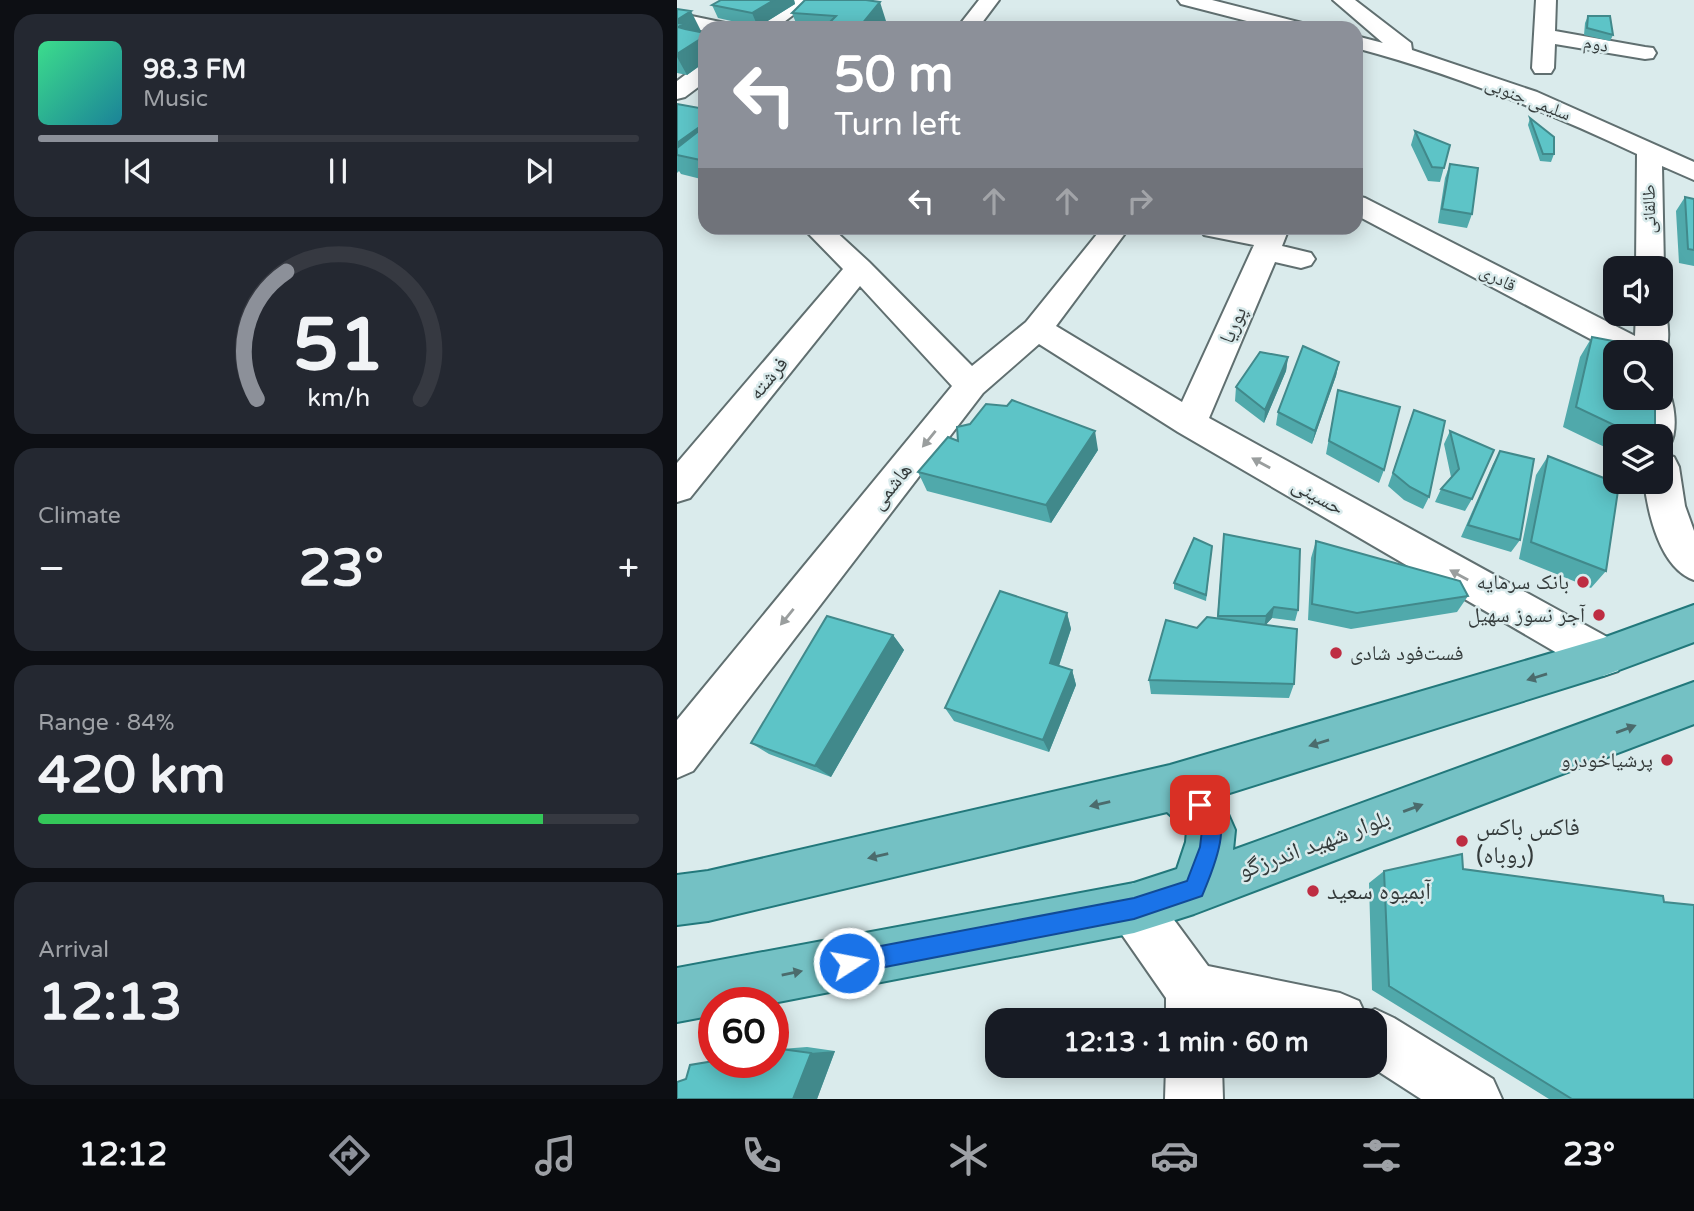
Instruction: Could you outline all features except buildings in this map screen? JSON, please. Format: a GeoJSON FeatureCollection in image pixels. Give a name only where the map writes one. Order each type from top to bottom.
{"type":"FeatureCollection","features":[{"type":"Feature","properties":{"kind":"main road"},"geometry":{"type":"LineString","coordinates":[[677,900],[708,896],[1170,788],[1603,657],[1694,623]]}},
{"type":"Feature","properties":{"kind":"main road","name":"بلوار شهید اندرزگو"},"geometry":{"type":"LineString","coordinates":[[677,995],[1134,908],[1194,889],[1694,703]]}},
{"type":"Feature","properties":{"kind":"main road"},"geometry":{"type":"LineString","coordinates":[[1170,788],[1200,805],[1210,820],[1210,847],[1194,889]]}},
{"type":"Feature","properties":{"kind":"street"},"geometry":{"type":"LineString","coordinates":[[772,21],[803,0]]}},
{"type":"Feature","properties":{"kind":"street"},"geometry":{"type":"LineString","coordinates":[[972,21],[989,0]]}},
{"type":"Feature","properties":{"kind":"street"},"geometry":{"type":"LineString","coordinates":[[1187,0],[1271,21]]}},
{"type":"Feature","properties":{"kind":"street"},"geometry":{"type":"LineString","coordinates":[[1343,0],[1413,55]]}},
{"type":"Feature","properties":{"kind":"street"},"geometry":{"type":"LineString","coordinates":[[1543,68],[1546,0]]}},
{"type":"Feature","properties":{"kind":"street"},"geometry":{"type":"LineString","coordinates":[[677,19],[698,23]]}},
{"type":"Feature","properties":{"kind":"street","name":"دوم"},"geometry":{"type":"LineString","coordinates":[[1546,36],[1645,53]]}},
{"type":"Feature","properties":{"kind":"street","name":"سلیمی جنوبی"},"geometry":{"type":"LineString","coordinates":[[1363,44],[1413,55],[1546,103],[1694,172]]}},
{"type":"Feature","properties":{"kind":"street"},"geometry":{"type":"LineString","coordinates":[[678,92],[698,76]]}},
{"type":"Feature","properties":{"kind":"street"},"geometry":{"type":"LineString","coordinates":[[678,92],[698,96]]}},
{"type":"Feature","properties":{"kind":"street","name":"طالقانی"},"geometry":{"type":"LineString","coordinates":[[1649,150],[1650,256]]}},
{"type":"Feature","properties":{"kind":"street","name":"قادری"},"geometry":{"type":"LineString","coordinates":[[1363,208],[1618,340]]}},
{"type":"Feature","properties":{"kind":"street"},"geometry":{"type":"LineString","coordinates":[[824,235],[859,268],[971,385]]}},
{"type":"Feature","properties":{"kind":"street","name":"هاشمی"},"geometry":{"type":"LineString","coordinates":[[677,755],[971,385],[1037,329],[1111,235]]}},
{"type":"Feature","properties":{"kind":"street"},"geometry":{"type":"LineString","coordinates":[[1245,235],[1270,240],[1301,259]]}},
{"type":"Feature","properties":{"kind":"street","name":"پوریا"},"geometry":{"type":"LineString","coordinates":[[1190,423],[1270,240]]}},
{"type":"Feature","properties":{"kind":"street","name":"فرشته"},"geometry":{"type":"LineString","coordinates":[[680,478],[859,268]]}},
{"type":"Feature","properties":{"kind":"street","name":"حسینی"},"geometry":{"type":"LineString","coordinates":[[1037,329],[1190,423],[1603,657]]}},
{"type":"Feature","properties":{"kind":"street"},"geometry":{"type":"LineString","coordinates":[[1662,494],[1663,504],[1680,546],[1694,564]]}},
{"type":"Feature","properties":{"kind":"street"},"geometry":{"type":"LineString","coordinates":[[1134,908],[1193,1005],[1222,1008]]}},
{"type":"Feature","properties":{"kind":"street"},"geometry":{"type":"LineString","coordinates":[[1387,1045],[1473,1099]]}},
{"type":"Feature","properties":{"kind":"street"},"geometry":{"type":"LineString","coordinates":[[1194,1078],[1194,1099]]}},
{"type":"Feature","properties":{"kind":"place","name":"بانک سرمایه"},"geometry":{"type":"Point","coordinates":[1583,582]}},
{"type":"Feature","properties":{"kind":"place","name":"آجر نسوز سهیل"},"geometry":{"type":"Point","coordinates":[1599,615]}},
{"type":"Feature","properties":{"kind":"place","name":"فست‌فود شادی"},"geometry":{"type":"Point","coordinates":[1336,653]}},
{"type":"Feature","properties":{"kind":"place","name":"پرشیاخودرو"},"geometry":{"type":"Point","coordinates":[1667,760]}},
{"type":"Feature","properties":{"kind":"place","name":"فاکس باکس (روباه)"},"geometry":{"type":"Point","coordinates":[1462,841]}},
{"type":"Feature","properties":{"kind":"place","name":"آبمیوه سعید"},"geometry":{"type":"Point","coordinates":[1313,891]}},
{"type":"Feature","properties":{"kind":"route"},"geometry":{"type":"LineString","coordinates":[[849,963],[1134,908],[1194,889],[1207,859],[1212,830],[1210,820],[1200,805]]}}]}
